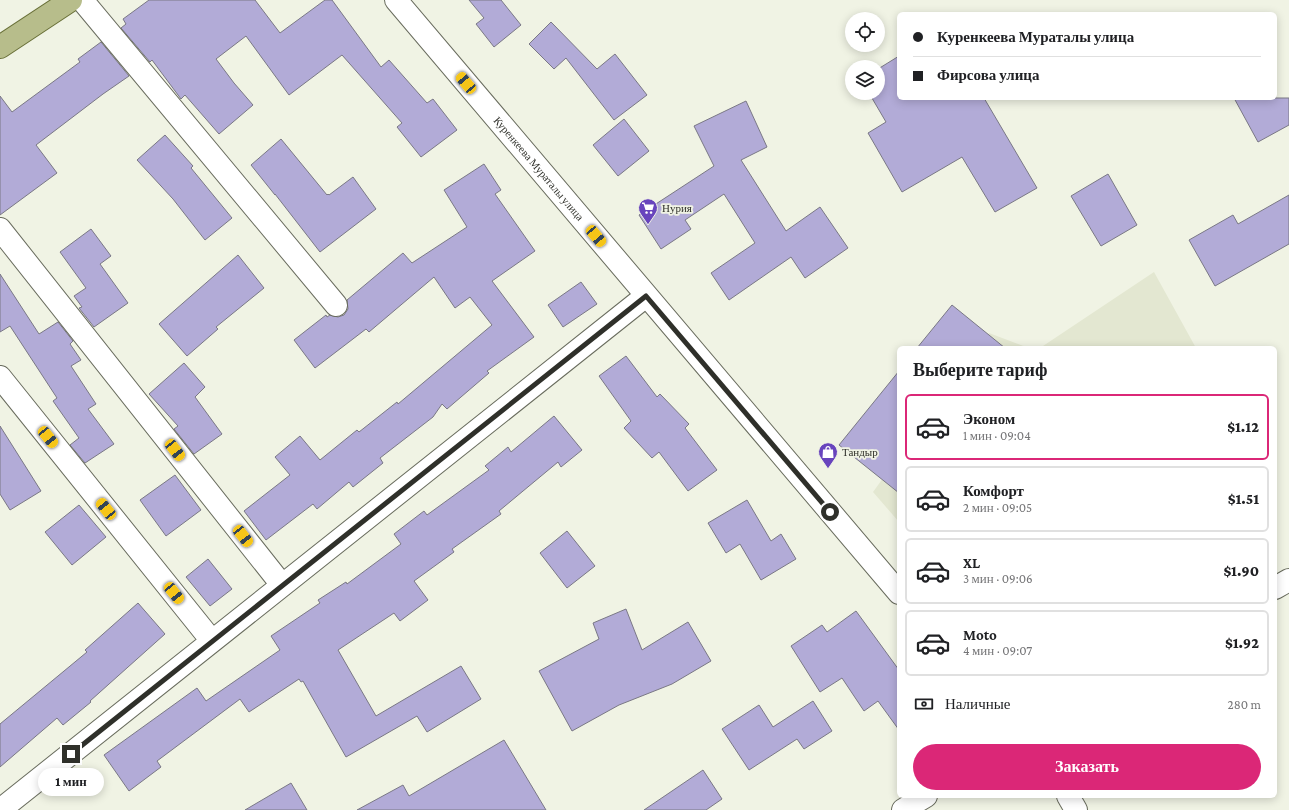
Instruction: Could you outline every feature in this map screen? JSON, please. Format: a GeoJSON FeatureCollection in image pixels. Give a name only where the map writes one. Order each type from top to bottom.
{"type":"FeatureCollection","features":[{"type":"Feature","properties":{"kind":"main road"},"geometry":{"type":"LineString","coordinates":[[0,47],[71,0]]}},
{"type":"Feature","properties":{"kind":"street"},"geometry":{"type":"LineString","coordinates":[[82,0],[336,305]]}},
{"type":"Feature","properties":{"kind":"street","name":"Куренкеева Мураталы улица"},"geometry":{"type":"LineString","coordinates":[[396,0],[897,591]]}},
{"type":"Feature","properties":{"kind":"street"},"geometry":{"type":"LineString","coordinates":[[0,229],[282,586]]}},
{"type":"Feature","properties":{"kind":"street"},"geometry":{"type":"LineString","coordinates":[[0,810],[646,296]]}},
{"type":"Feature","properties":{"kind":"street"},"geometry":{"type":"LineString","coordinates":[[0,377],[212,641]]}},
{"type":"Feature","properties":{"kind":"street"},"geometry":{"type":"LineString","coordinates":[[1277,587],[1289,580]]}},
{"type":"Feature","properties":{"kind":"street"},"geometry":{"type":"LineString","coordinates":[[902,810],[923,798]]}},
{"type":"Feature","properties":{"kind":"street"},"geometry":{"type":"LineString","coordinates":[[1069,798],[1076,810]]}},
{"type":"Feature","properties":{"kind":"shaded area"},"geometry":{"type":"Polygon","coordinates":[[[1154,272],[1195,346],[1043,346],[1154,272]]]}},
{"type":"Feature","properties":{"kind":"shaded area"},"geometry":{"type":"Polygon","coordinates":[[[989,333],[1024,346],[979,346],[989,333]]]}},
{"type":"Feature","properties":{"kind":"shaded area"},"geometry":{"type":"Polygon","coordinates":[[[897,459],[897,520],[873,492],[897,459]]]}},
{"type":"Feature","properties":{"kind":"building"},"geometry":{"type":"Polygon","coordinates":[[[149,0],[255,0],[280,33],[325,0],[332,0],[381,67],[389,60],[427,103],[433,99],[457,130],[421,157],[397,127],[402,123],[342,55],[289,95],[246,36],[216,59],[253,105],[219,134],[185,95],[181,99],[152,60],[150,62],[121,28],[126,24],[123,19],[149,0]]]}},
{"type":"Feature","properties":{"kind":"building"},"geometry":{"type":"Polygon","coordinates":[[[469,0],[501,0],[521,25],[494,47],[476,24],[484,18],[469,0]]]}},
{"type":"Feature","properties":{"kind":"building"},"geometry":{"type":"Polygon","coordinates":[[[551,22],[597,69],[615,54],[647,95],[614,120],[566,58],[554,69],[529,44],[551,22]]]}},
{"type":"Feature","properties":{"kind":"building"},"geometry":{"type":"Polygon","coordinates":[[[101,42],[129,76],[36,145],[57,173],[0,215],[0,96],[12,112],[80,62],[78,59],[101,42]]]}},
{"type":"Feature","properties":{"kind":"building"},"geometry":{"type":"Polygon","coordinates":[[[897,57],[897,100],[985,100],[1037,188],[995,212],[962,157],[902,192],[868,133],[886,122],[873,100],[885,100],[885,65],[897,57]]]}},
{"type":"Feature","properties":{"kind":"building"},"geometry":{"type":"Polygon","coordinates":[[[1277,98],[1289,98],[1289,125],[1258,142],[1235,100],[1277,100],[1277,98]]]}},
{"type":"Feature","properties":{"kind":"building"},"geometry":{"type":"Polygon","coordinates":[[[746,101],[767,147],[741,160],[786,231],[820,207],[848,248],[805,278],[791,257],[729,300],[711,273],[755,243],[724,194],[685,220],[691,229],[661,249],[639,215],[714,166],[694,126],[746,101]]]}},
{"type":"Feature","properties":{"kind":"building"},"geometry":{"type":"Polygon","coordinates":[[[624,119],[649,151],[618,176],[593,145],[624,119]]]}},
{"type":"Feature","properties":{"kind":"building"},"geometry":{"type":"Polygon","coordinates":[[[165,135],[193,166],[191,168],[232,218],[205,240],[173,199],[137,160],[165,135]]]}},
{"type":"Feature","properties":{"kind":"building"},"geometry":{"type":"Polygon","coordinates":[[[281,139],[327,195],[353,177],[376,209],[320,252],[251,165],[281,139]]]}},
{"type":"Feature","properties":{"kind":"building"},"geometry":{"type":"Polygon","coordinates":[[[484,164],[501,190],[495,194],[535,251],[492,281],[534,337],[487,371],[489,373],[447,409],[442,404],[433,417],[380,458],[383,463],[353,487],[349,482],[317,509],[313,504],[266,540],[244,511],[290,475],[275,457],[300,436],[320,460],[357,430],[359,432],[397,402],[398,404],[492,325],[470,297],[455,308],[434,277],[369,332],[366,329],[315,368],[294,340],[326,315],[327,317],[330,315],[338,317],[344,315],[348,309],[347,300],[403,253],[412,263],[467,227],[444,190],[484,164]]]}},
{"type":"Feature","properties":{"kind":"building"},"geometry":{"type":"Polygon","coordinates":[[[1108,174],[1137,225],[1101,246],[1071,196],[1108,174]]]}},
{"type":"Feature","properties":{"kind":"building"},"geometry":{"type":"Polygon","coordinates":[[[1289,195],[1289,244],[1215,286],[1189,240],[1233,215],[1238,224],[1289,195]]]}},
{"type":"Feature","properties":{"kind":"building"},"geometry":{"type":"Polygon","coordinates":[[[91,229],[111,256],[100,264],[128,303],[94,327],[79,308],[82,307],[74,296],[86,288],[60,252],[91,229]]]}},
{"type":"Feature","properties":{"kind":"building"},"geometry":{"type":"Polygon","coordinates":[[[238,255],[264,288],[216,327],[218,329],[187,356],[159,324],[238,255]]]}},
{"type":"Feature","properties":{"kind":"building"},"geometry":{"type":"Polygon","coordinates":[[[0,274],[39,334],[58,322],[73,341],[70,344],[81,360],[71,366],[96,404],[88,409],[114,444],[85,463],[70,445],[79,438],[53,401],[57,398],[10,326],[0,332],[0,274]]]}},
{"type":"Feature","properties":{"kind":"building"},"geometry":{"type":"Polygon","coordinates":[[[581,282],[597,304],[563,327],[548,305],[581,282]]]}},
{"type":"Feature","properties":{"kind":"building"},"geometry":{"type":"Polygon","coordinates":[[[952,305],[1003,346],[919,346],[952,305]]]}},
{"type":"Feature","properties":{"kind":"building"},"geometry":{"type":"Polygon","coordinates":[[[626,356],[657,397],[660,394],[689,424],[685,428],[717,470],[688,491],[659,452],[652,458],[624,428],[631,421],[599,376],[626,356]]]}},
{"type":"Feature","properties":{"kind":"building"},"geometry":{"type":"Polygon","coordinates":[[[184,363],[205,387],[195,397],[222,434],[194,454],[174,429],[178,426],[149,394],[184,363]]]}},
{"type":"Feature","properties":{"kind":"building"},"geometry":{"type":"Polygon","coordinates":[[[897,373],[897,491],[839,445],[897,373]]]}},
{"type":"Feature","properties":{"kind":"building"},"geometry":{"type":"Polygon","coordinates":[[[554,416],[582,450],[561,467],[558,462],[499,511],[501,514],[452,549],[454,552],[414,581],[428,600],[400,621],[394,613],[338,650],[376,716],[461,666],[481,699],[427,732],[417,716],[346,757],[303,681],[301,682],[299,679],[249,712],[240,699],[157,761],[161,767],[129,791],[104,755],[197,688],[206,701],[280,650],[271,636],[320,603],[318,600],[346,582],[347,584],[401,544],[394,534],[424,511],[427,515],[489,470],[485,466],[508,447],[511,452],[554,416]]]}},
{"type":"Feature","properties":{"kind":"building"},"geometry":{"type":"Polygon","coordinates":[[[0,426],[41,491],[10,510],[0,494],[0,426]]]}},
{"type":"Feature","properties":{"kind":"building"},"geometry":{"type":"Polygon","coordinates":[[[175,475],[201,510],[166,536],[140,500],[175,475]]]}},
{"type":"Feature","properties":{"kind":"building"},"geometry":{"type":"Polygon","coordinates":[[[747,500],[771,541],[781,534],[796,559],[761,580],[740,544],[726,553],[708,523],[747,500]]]}},
{"type":"Feature","properties":{"kind":"building"},"geometry":{"type":"Polygon","coordinates":[[[79,505],[106,537],[72,565],[45,532],[79,505]]]}},
{"type":"Feature","properties":{"kind":"building"},"geometry":{"type":"Polygon","coordinates":[[[567,531],[595,566],[567,588],[540,553],[567,531]]]}},
{"type":"Feature","properties":{"kind":"building"},"geometry":{"type":"Polygon","coordinates":[[[208,559],[232,589],[210,606],[186,577],[208,559]]]}},
{"type":"Feature","properties":{"kind":"building"},"geometry":{"type":"Polygon","coordinates":[[[138,603],[165,634],[90,701],[91,702],[63,725],[57,718],[0,767],[0,724],[87,652],[85,650],[138,603]]]}},
{"type":"Feature","properties":{"kind":"building"},"geometry":{"type":"Polygon","coordinates":[[[626,609],[642,650],[688,622],[711,661],[672,684],[619,705],[572,731],[539,671],[599,639],[593,623],[626,609]]]}},
{"type":"Feature","properties":{"kind":"building"},"geometry":{"type":"Polygon","coordinates":[[[856,611],[897,667],[897,727],[878,701],[864,711],[842,678],[820,692],[791,646],[822,625],[827,632],[856,611]]]}},
{"type":"Feature","properties":{"kind":"building"},"geometry":{"type":"Polygon","coordinates":[[[813,701],[832,731],[804,749],[797,739],[749,770],[722,729],[759,705],[773,727],[813,701]]]}},
{"type":"Feature","properties":{"kind":"building"},"geometry":{"type":"Polygon","coordinates":[[[504,740],[546,810],[357,810],[403,785],[409,796],[504,740]]]}},
{"type":"Feature","properties":{"kind":"building"},"geometry":{"type":"Polygon","coordinates":[[[703,770],[722,799],[706,810],[644,810],[703,770]]]}},
{"type":"Feature","properties":{"kind":"building"},"geometry":{"type":"Polygon","coordinates":[[[291,783],[307,810],[245,810],[291,783]]]}},
{"type":"Feature","properties":{"kind":"place","name":"Нурия"},"geometry":{"type":"Point","coordinates":[648,225]}},
{"type":"Feature","properties":{"kind":"place","name":"Тандыр"},"geometry":{"type":"Point","coordinates":[828,469]}},
{"type":"Feature","properties":{"kind":"route"},"geometry":{"type":"LineString","coordinates":[[71,754],[646,296],[830,512]]}}]}
